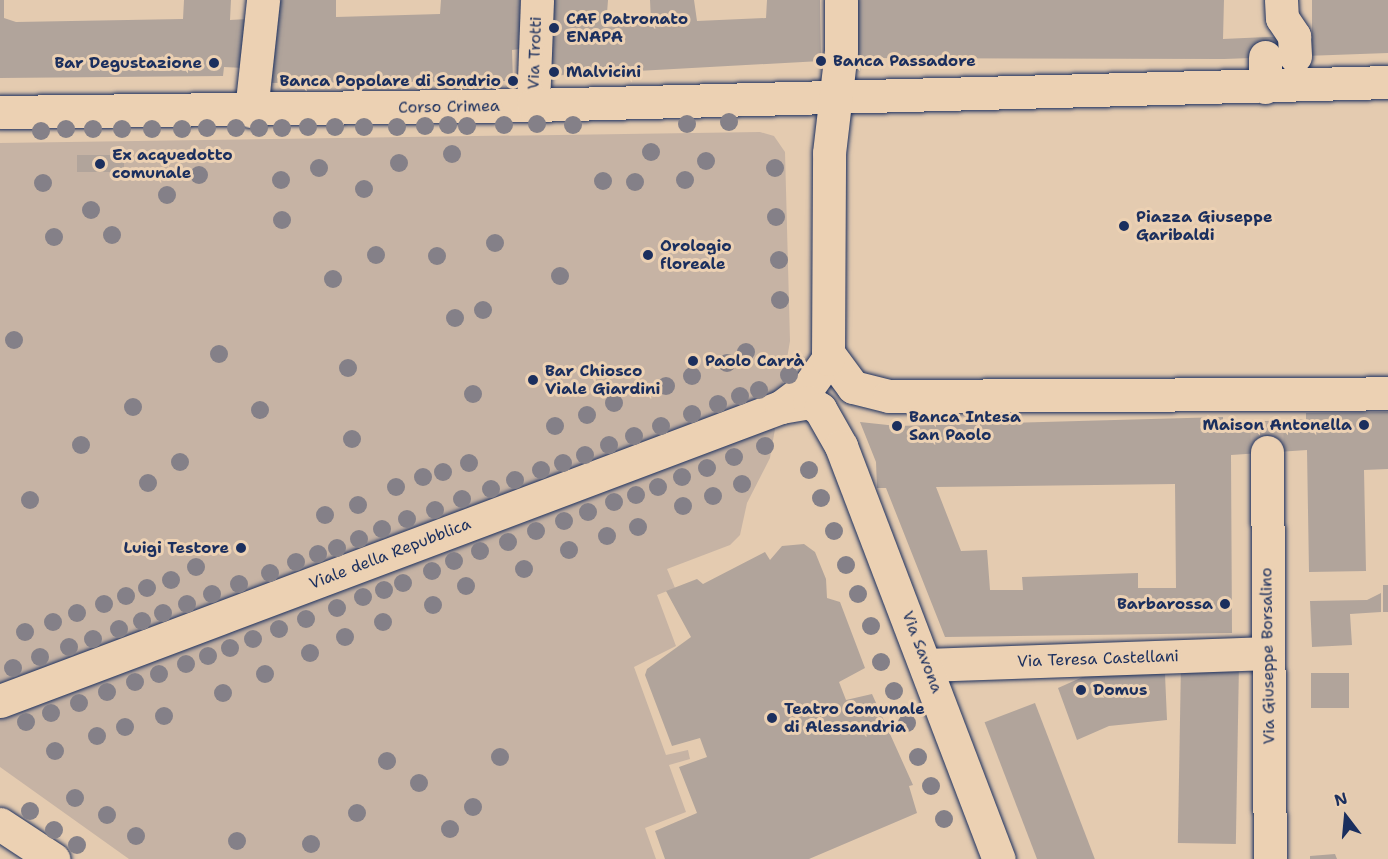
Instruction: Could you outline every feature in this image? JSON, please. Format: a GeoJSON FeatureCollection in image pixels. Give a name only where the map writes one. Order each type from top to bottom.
{"type":"FeatureCollection","features":[{"type":"Feature","properties":{"kind":"street"},"geometry":{"type":"LineString","coordinates":[[252,111],[262,0]]}},
{"type":"Feature","properties":{"kind":"street","name":"Via Trotti"},"geometry":{"type":"LineString","coordinates":[[533,105],[537,0]]}},
{"type":"Feature","properties":{"kind":"street"},"geometry":{"type":"LineString","coordinates":[[781,407],[818,376],[828,353],[829,153],[832,96],[841,51],[841,0]]}},
{"type":"Feature","properties":{"kind":"street"},"geometry":{"type":"LineString","coordinates":[[1264,0],[1272,59]]}},
{"type":"Feature","properties":{"kind":"street"},"geometry":{"type":"LineString","coordinates":[[1272,59],[1294,36],[1282,18],[1281,0]]}},
{"type":"Feature","properties":{"kind":"street","name":"Corso Crimea"},"geometry":{"type":"LineString","coordinates":[[0,112],[252,111],[899,95],[1272,59],[1388,82]]}},
{"type":"Feature","properties":{"kind":"street"},"geometry":{"type":"LineString","coordinates":[[776,99],[808,111],[829,153]]}},
{"type":"Feature","properties":{"kind":"street"},"geometry":{"type":"LineString","coordinates":[[828,353],[843,377],[861,392],[913,397],[1388,393]]}},
{"type":"Feature","properties":{"kind":"street","name":"Via Giuseppe Borsalino"},"geometry":{"type":"LineString","coordinates":[[1270,859],[1267,437],[1269,406],[1274,403],[1332,394]]}},
{"type":"Feature","properties":{"kind":"street"},"geometry":{"type":"LineString","coordinates":[[841,446],[841,423],[853,408],[913,397]]}},
{"type":"Feature","properties":{"kind":"street","name":"Via Savona"},"geometry":{"type":"LineString","coordinates":[[781,407],[804,402],[816,405],[841,446],[927,665],[999,859]]}},
{"type":"Feature","properties":{"kind":"street","name":"Viale della Repubblica"},"geometry":{"type":"LineString","coordinates":[[0,701],[781,407]]}},
{"type":"Feature","properties":{"kind":"street","name":"Via Teresa Castellani"},"geometry":{"type":"LineString","coordinates":[[927,665],[1268,653]]}},
{"type":"Feature","properties":{"kind":"street"},"geometry":{"type":"LineString","coordinates":[[0,824],[53,859]]}},
{"type":"Feature","properties":{"kind":"shaded area"},"geometry":{"type":"Polygon","coordinates":[[[760,132],[774,136],[785,152],[790,341],[770,458],[747,503],[740,535],[730,545],[667,569],[675,588],[657,595],[676,646],[634,667],[666,755],[688,750],[690,759],[669,765],[686,812],[645,828],[656,859],[129,859],[0,767],[0,143],[760,132]]]}},
{"type":"Feature","properties":{"kind":"building"},"geometry":{"type":"Polygon","coordinates":[[[0,0],[4,0],[4,18],[16,22],[183,19],[184,0],[231,0],[230,20],[247,19],[244,68],[224,67],[223,76],[0,78],[0,0]]]}},
{"type":"Feature","properties":{"kind":"building"},"geometry":{"type":"Polygon","coordinates":[[[269,0],[336,0],[336,17],[440,14],[441,0],[520,0],[520,49],[512,50],[513,81],[265,83],[269,0]]]}},
{"type":"Feature","properties":{"kind":"building"},"geometry":{"type":"Polygon","coordinates":[[[548,0],[608,0],[606,27],[651,23],[650,0],[694,0],[697,21],[766,18],[767,0],[820,0],[821,61],[547,76],[548,0]]]}},
{"type":"Feature","properties":{"kind":"building"},"geometry":{"type":"Polygon","coordinates":[[[858,0],[1224,0],[1223,39],[1312,35],[1312,0],[1388,0],[1388,53],[1224,59],[858,58],[858,0]]]}},
{"type":"Feature","properties":{"kind":"building","name":"Ex acquedotto comunale"},"geometry":{"type":"Polygon","coordinates":[[[77,155],[124,155],[124,172],[77,172],[77,155]]]}},
{"type":"Feature","properties":{"kind":"building"},"geometry":{"type":"Polygon","coordinates":[[[1388,412],[1388,469],[1364,470],[1366,571],[1309,572],[1307,450],[1231,455],[1232,633],[945,637],[886,488],[877,488],[876,462],[860,422],[897,426],[1223,417],[1223,423],[1306,419],[1306,413],[1388,412]],[[1175,484],[936,487],[961,551],[987,550],[990,590],[1023,590],[1022,577],[1138,573],[1138,588],[1176,588],[1175,484]]]}},
{"type":"Feature","properties":{"kind":"building","name":"Teatro Comunale di Alessandria"},"geometry":{"type":"Polygon","coordinates":[[[804,544],[815,552],[826,579],[827,598],[840,602],[865,668],[839,682],[846,700],[872,694],[913,785],[909,786],[917,813],[809,859],[665,859],[655,831],[697,813],[679,767],[707,757],[700,738],[672,746],[645,675],[647,669],[691,637],[666,591],[697,579],[703,584],[765,552],[770,560],[782,546],[804,544]]]}},
{"type":"Feature","properties":{"kind":"building"},"geometry":{"type":"Polygon","coordinates":[[[1383,585],[1388,585],[1388,612],[1383,612],[1383,585]]]}},
{"type":"Feature","properties":{"kind":"building"},"geometry":{"type":"Polygon","coordinates":[[[1381,593],[1381,612],[1350,614],[1352,645],[1312,647],[1310,601],[1367,600],[1381,593]]]}},
{"type":"Feature","properties":{"kind":"building"},"geometry":{"type":"Polygon","coordinates":[[[1181,662],[1239,663],[1236,844],[1178,843],[1181,662]]]}},
{"type":"Feature","properties":{"kind":"building"},"geometry":{"type":"Polygon","coordinates":[[[1094,672],[1165,674],[1167,720],[1109,726],[1077,740],[1058,688],[1094,672]]]}},
{"type":"Feature","properties":{"kind":"building"},"geometry":{"type":"Polygon","coordinates":[[[1311,673],[1349,673],[1349,708],[1311,708],[1311,673]]]}},
{"type":"Feature","properties":{"kind":"building"},"geometry":{"type":"Polygon","coordinates":[[[1035,703],[1095,859],[1037,859],[985,722],[1035,703]]]}},
{"type":"Feature","properties":{"kind":"building"},"geometry":{"type":"Polygon","coordinates":[[[1335,854],[1337,859],[1310,859],[1310,856],[1335,854]]]}},
{"type":"Feature","properties":{"kind":"tunnel"},"geometry":{"type":"LineString","coordinates":[[1267,421],[1267,452]]}},
{"type":"Feature","properties":{"kind":"place","name":"CAF Patronato ENAPA"},"geometry":{"type":"Point","coordinates":[554,28]}},
{"type":"Feature","properties":{"kind":"place","name":"Banca Passadore"},"geometry":{"type":"Point","coordinates":[821,61]}},
{"type":"Feature","properties":{"kind":"place","name":"Bar Degustazione"},"geometry":{"type":"Point","coordinates":[214,63]}},
{"type":"Feature","properties":{"kind":"place","name":"Malvicini"},"geometry":{"type":"Point","coordinates":[554,72]}},
{"type":"Feature","properties":{"kind":"place","name":"Banca Popolare di Sondrio"},"geometry":{"type":"Point","coordinates":[513,81]}},
{"type":"Feature","properties":{"kind":"place","name":"Ex acquedotto comunale"},"geometry":{"type":"Point","coordinates":[100,164]}},
{"type":"Feature","properties":{"kind":"place","name":"Piazza Giuseppe Garibaldi"},"geometry":{"type":"Point","coordinates":[1124,226]}},
{"type":"Feature","properties":{"kind":"place","name":"Orologio floreale"},"geometry":{"type":"Point","coordinates":[648,255]}},
{"type":"Feature","properties":{"kind":"place","name":"Paolo Carrà"},"geometry":{"type":"Point","coordinates":[693,361]}},
{"type":"Feature","properties":{"kind":"place","name":"Bar Chiosco Viale Giardini"},"geometry":{"type":"Point","coordinates":[533,380]}},
{"type":"Feature","properties":{"kind":"place","name":"Maison Antonella"},"geometry":{"type":"Point","coordinates":[1364,425]}},
{"type":"Feature","properties":{"kind":"place","name":"Banca Intesa San Paolo"},"geometry":{"type":"Point","coordinates":[897,426]}},
{"type":"Feature","properties":{"kind":"place","name":"Luigi Testore"},"geometry":{"type":"Point","coordinates":[241,548]}},
{"type":"Feature","properties":{"kind":"place","name":"Barbarossa"},"geometry":{"type":"Point","coordinates":[1225,604]}},
{"type":"Feature","properties":{"kind":"place","name":"Domus"},"geometry":{"type":"Point","coordinates":[1081,690]}},
{"type":"Feature","properties":{"kind":"place","name":"Teatro Comunale di Alessandria"},"geometry":{"type":"Point","coordinates":[772,718]}}]}
